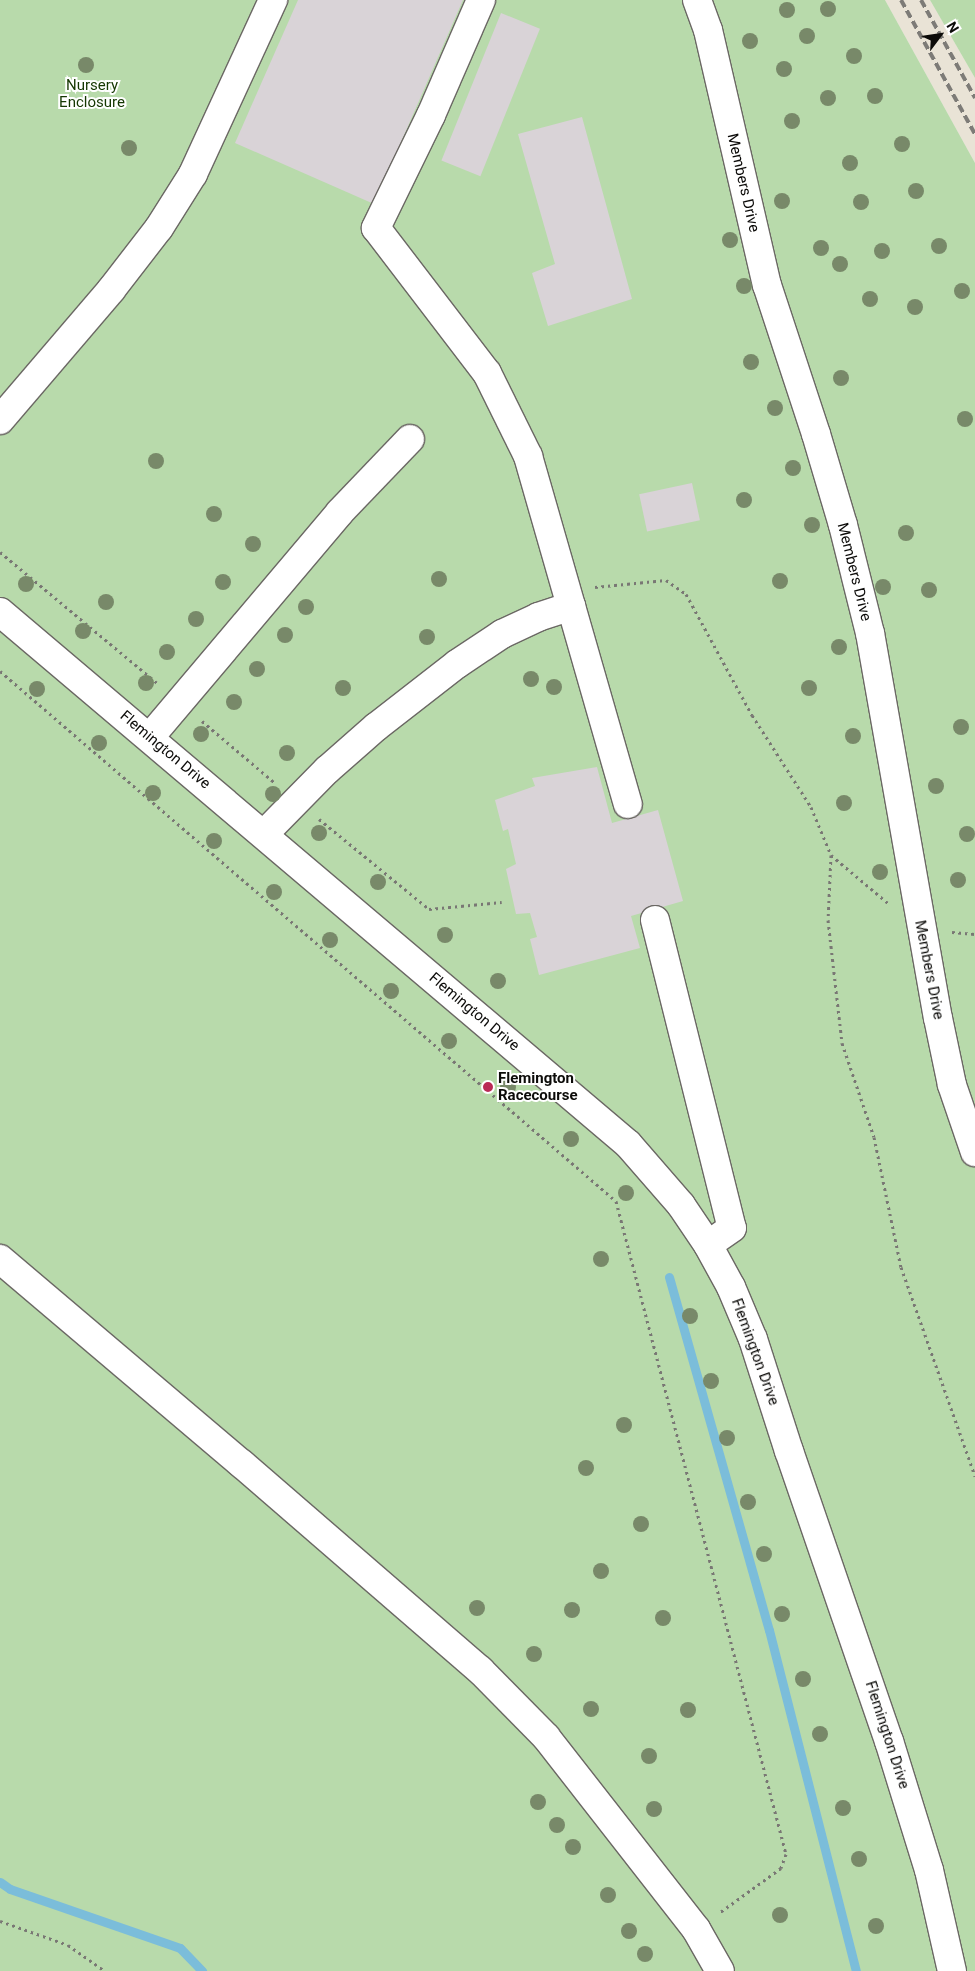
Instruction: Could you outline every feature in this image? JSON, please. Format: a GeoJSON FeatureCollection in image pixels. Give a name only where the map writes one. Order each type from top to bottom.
{"type":"FeatureCollection","features":[{"type":"Feature","properties":{"kind":"lane"},"geometry":{"type":"LineString","coordinates":[[0,420],[111,290],[159,228],[193,174],[273,0]]}},
{"type":"Feature","properties":{"kind":"lane"},"geometry":{"type":"LineString","coordinates":[[481,0],[432,115],[376,228],[487,373],[528,459],[628,804]]}},
{"type":"Feature","properties":{"kind":"lane","name":"Members Drive"},"geometry":{"type":"LineString","coordinates":[[698,0],[708,30],[766,285],[816,434],[843,525],[870,633],[938,1018],[952,1085],[975,1152]]}},
{"type":"Feature","properties":{"kind":"lane"},"geometry":{"type":"LineString","coordinates":[[150,737],[340,512],[410,440]]}},
{"type":"Feature","properties":{"kind":"lane"},"geometry":{"type":"LineString","coordinates":[[264,834],[326,770],[376,727],[457,664],[502,634],[538,617],[569,598]]}},
{"type":"Feature","properties":{"kind":"lane","name":"Flemington Drive"},"geometry":{"type":"LineString","coordinates":[[0,612],[150,737],[628,1144],[681,1205],[708,1245],[731,1286],[753,1339],[789,1452],[859,1649],[929,1870],[952,1971]]}},
{"type":"Feature","properties":{"kind":"lane"},"geometry":{"type":"LineString","coordinates":[[655,920],[732,1228],[708,1245]]}},
{"type":"Feature","properties":{"kind":"lane"},"geometry":{"type":"LineString","coordinates":[[0,1259],[242,1464],[480,1670],[546,1737],[696,1930],[720,1971]]}},
{"type":"Feature","properties":{"kind":"path"},"geometry":{"type":"LineString","coordinates":[[0,552],[296,801],[429,909],[502,902]]}},
{"type":"Feature","properties":{"kind":"path"},"geometry":{"type":"LineString","coordinates":[[569,598],[666,580],[686,594],[752,715],[811,807],[831,855],[828,920],[842,1043],[874,1137],[901,1267],[975,1476]]}},
{"type":"Feature","properties":{"kind":"path"},"geometry":{"type":"LineString","coordinates":[[0,671],[616,1201],[786,1854],[781,1868],[696,1930]]}},
{"type":"Feature","properties":{"kind":"path"},"geometry":{"type":"LineString","coordinates":[[0,1921],[68,1946],[105,1971]]}},
{"type":"Feature","properties":{"kind":"shaded area"},"geometry":{"type":"Polygon","coordinates":[[[885,0],[930,0],[975,78],[975,163],[885,0]]]}},
{"type":"Feature","properties":{"kind":"green space","name":"Flemington Racecourse"},"geometry":{"type":"Polygon","coordinates":[[[0,0],[885,0],[975,163],[975,1971],[0,1971],[0,0]]]}},
{"type":"Feature","properties":{"kind":"green space"},"geometry":{"type":"Polygon","coordinates":[[[930,0],[975,0],[975,78],[930,0]]]}},
{"type":"Feature","properties":{"kind":"building"},"geometry":{"type":"Polygon","coordinates":[[[298,0],[463,0],[374,204],[235,143],[298,0]]]}},
{"type":"Feature","properties":{"kind":"building"},"geometry":{"type":"Polygon","coordinates":[[[501,13],[540,29],[480,176],[441,160],[501,13]]]}},
{"type":"Feature","properties":{"kind":"building"},"geometry":{"type":"Polygon","coordinates":[[[582,117],[632,299],[548,326],[532,273],[555,264],[518,134],[582,117]]]}},
{"type":"Feature","properties":{"kind":"building"},"geometry":{"type":"Polygon","coordinates":[[[692,483],[700,520],[647,531],[639,494],[692,483]]]}},
{"type":"Feature","properties":{"kind":"building"},"geometry":{"type":"Polygon","coordinates":[[[597,767],[612,823],[658,810],[683,901],[631,916],[640,948],[539,975],[530,939],[537,937],[530,913],[516,914],[506,869],[516,864],[508,829],[503,831],[495,800],[535,786],[532,778],[597,767]]]}},
{"type":"Feature","properties":{"kind":"waterway"},"geometry":{"type":"LineString","coordinates":[[669,1277],[769,1630],[856,1971]]}},
{"type":"Feature","properties":{"kind":"waterway"},"geometry":{"type":"LineString","coordinates":[[0,1882],[10,1889],[180,1948],[202,1971]]}},
{"type":"Feature","properties":{"kind":"railway"},"geometry":{"type":"LineString","coordinates":[[901,0],[975,134]]}},
{"type":"Feature","properties":{"kind":"railway"},"geometry":{"type":"LineString","coordinates":[[921,0],[975,98]]}},
{"type":"Feature","properties":{"kind":"place","name":"Flemington Racecourse"},"geometry":{"type":"Point","coordinates":[488,1087]}},
{"type":"Feature","properties":{"kind":"park label","name":"Nursery Enclosure"},"geometry":{"type":"Point","coordinates":[92,94]}}]}
